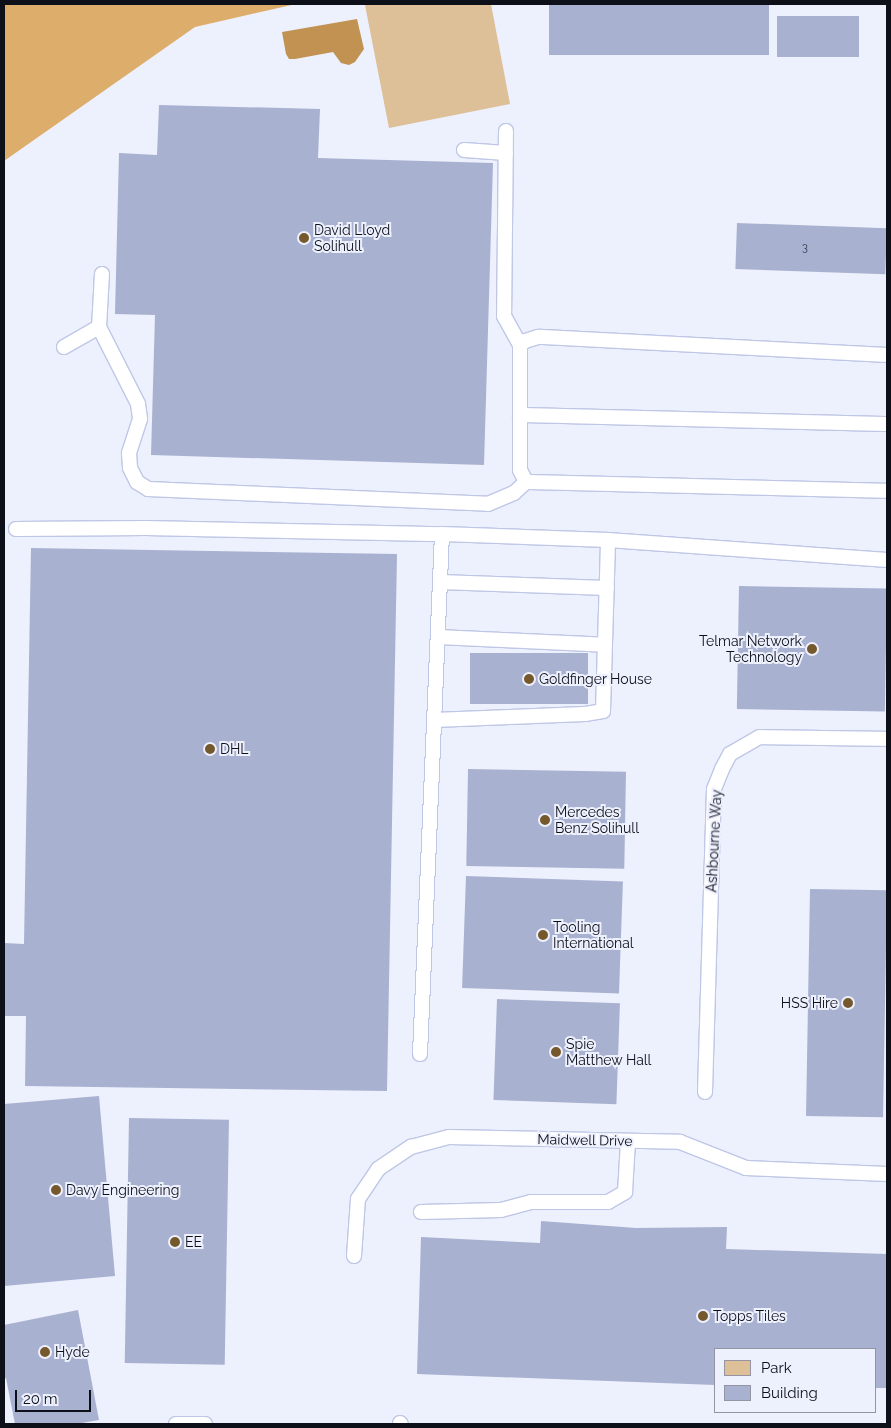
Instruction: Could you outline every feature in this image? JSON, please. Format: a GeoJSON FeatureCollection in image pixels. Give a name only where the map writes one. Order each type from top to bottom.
{"type":"FeatureCollection","features":[{"type":"Feature","properties":{"kind":"lane"},"geometry":{"type":"LineString","coordinates":[[506,131],[504,316],[520,344],[520,470],[526,482]]}},
{"type":"Feature","properties":{"kind":"lane"},"geometry":{"type":"LineString","coordinates":[[464,150],[506,153]]}},
{"type":"Feature","properties":{"kind":"lane"},"geometry":{"type":"LineString","coordinates":[[102,274],[99,327],[138,404],[140,419],[129,453],[130,468],[137,482],[148,489],[488,504],[514,492],[526,482],[887,491]]}},
{"type":"Feature","properties":{"kind":"lane"},"geometry":{"type":"LineString","coordinates":[[64,347],[99,327]]}},
{"type":"Feature","properties":{"kind":"lane"},"geometry":{"type":"LineString","coordinates":[[520,344],[538,337],[887,355]]}},
{"type":"Feature","properties":{"kind":"lane"},"geometry":{"type":"LineString","coordinates":[[520,415],[887,424]]}},
{"type":"Feature","properties":{"kind":"lane"},"geometry":{"type":"LineString","coordinates":[[16,529],[146,528],[442,534],[608,540],[887,560]]}},
{"type":"Feature","properties":{"kind":"lane"},"geometry":{"type":"LineString","coordinates":[[420,1054],[442,534]]}},
{"type":"Feature","properties":{"kind":"lane"},"geometry":{"type":"LineString","coordinates":[[434,720],[585,714],[603,711],[608,540]]}},
{"type":"Feature","properties":{"kind":"lane"},"geometry":{"type":"LineString","coordinates":[[440,582],[607,588]]}},
{"type":"Feature","properties":{"kind":"lane"},"geometry":{"type":"LineString","coordinates":[[438,637],[605,645]]}},
{"type":"Feature","properties":{"kind":"lane","name":"Ashbourne Way"},"geometry":{"type":"LineString","coordinates":[[705,1092],[714,790],[722,769],[730,754],[760,737],[887,739]]}},
{"type":"Feature","properties":{"kind":"lane","name":"Maidwell Drive"},"geometry":{"type":"LineString","coordinates":[[354,1256],[358,1199],[378,1169],[411,1147],[449,1137],[680,1142],[746,1168],[887,1174]]}},
{"type":"Feature","properties":{"kind":"lane"},"geometry":{"type":"LineString","coordinates":[[421,1212],[501,1210],[530,1202],[608,1202],[625,1192],[628,1141]]}},
{"type":"Feature","properties":{"kind":"lane"},"geometry":{"type":"LineString","coordinates":[[176,1424],[204,1424]]}},
{"type":"Feature","properties":{"kind":"green space"},"geometry":{"type":"Polygon","coordinates":[[[491,4],[510,104],[389,128],[365,5],[491,4]]]}},
{"type":"Feature","properties":{"kind":"shaded area"},"geometry":{"type":"Polygon","coordinates":[[[4,4],[296,4],[195,27],[4,161],[4,4]]]}},
{"type":"Feature","properties":{"kind":"shaded area"},"geometry":{"type":"Polygon","coordinates":[[[357,19],[364,49],[355,62],[349,65],[341,63],[333,52],[295,59],[289,59],[286,54],[282,32],[357,19]]]}},
{"type":"Feature","properties":{"kind":"building"},"geometry":{"type":"Polygon","coordinates":[[[549,4],[769,4],[769,55],[549,55],[549,4]]]}},
{"type":"Feature","properties":{"kind":"building"},"geometry":{"type":"Polygon","coordinates":[[[777,16],[859,16],[859,57],[777,57],[777,16]]]}},
{"type":"Feature","properties":{"kind":"building","name":"David Lloyd Solihull"},"geometry":{"type":"Polygon","coordinates":[[[159,105],[320,109],[318,158],[493,163],[484,465],[151,455],[155,315],[115,314],[119,153],[157,155],[159,105]]]}},
{"type":"Feature","properties":{"kind":"building"},"geometry":{"type":"Polygon","coordinates":[[[737,223],[887,228],[885,274],[735,269],[737,223]]]}},
{"type":"Feature","properties":{"kind":"building","name":"DHL"},"geometry":{"type":"Polygon","coordinates":[[[31,548],[397,554],[387,1091],[25,1086],[26,1016],[4,1016],[4,943],[24,944],[31,548]]]}},
{"type":"Feature","properties":{"kind":"building","name":"Telmar Network Technology"},"geometry":{"type":"Polygon","coordinates":[[[739,586],[887,589],[885,712],[737,709],[739,586]]]}},
{"type":"Feature","properties":{"kind":"building","name":"Goldfinger House"},"geometry":{"type":"Polygon","coordinates":[[[470,653],[588,653],[588,704],[470,704],[470,653]]]}},
{"type":"Feature","properties":{"kind":"building","name":"Mercedes Benz Solihull"},"geometry":{"type":"Polygon","coordinates":[[[468,769],[626,772],[624,869],[466,866],[468,769]]]}},
{"type":"Feature","properties":{"kind":"building","name":"Tooling International"},"geometry":{"type":"Polygon","coordinates":[[[466,876],[623,881],[619,993],[462,988],[466,876]]]}},
{"type":"Feature","properties":{"kind":"building","name":"HSS Hire"},"geometry":{"type":"Polygon","coordinates":[[[810,889],[887,890],[883,1117],[806,1116],[810,889]]]}},
{"type":"Feature","properties":{"kind":"building","name":"Spie Matthew Hall"},"geometry":{"type":"Polygon","coordinates":[[[497,999],[620,1003],[616,1104],[493,1100],[497,999]]]}},
{"type":"Feature","properties":{"kind":"building","name":"Davy Engineering"},"geometry":{"type":"Polygon","coordinates":[[[99,1096],[115,1276],[4,1286],[4,1104],[99,1096]]]}},
{"type":"Feature","properties":{"kind":"building","name":"EE"},"geometry":{"type":"Polygon","coordinates":[[[129,1118],[229,1120],[225,1365],[125,1363],[129,1118]]]}},
{"type":"Feature","properties":{"kind":"building"},"geometry":{"type":"Polygon","coordinates":[[[541,1221],[636,1228],[727,1227],[726,1249],[887,1254],[887,1388],[876,1388],[876,1348],[714,1348],[714,1385],[417,1374],[421,1237],[540,1243],[541,1221]]]}},
{"type":"Feature","properties":{"kind":"building","name":"Hyde"},"geometry":{"type":"Polygon","coordinates":[[[78,1310],[99,1420],[76,1424],[15,1424],[6,1378],[4,1379],[4,1325],[78,1310]]]}},
{"type":"Feature","properties":{"kind":"place","name":"David Lloyd Solihull"},"geometry":{"type":"Point","coordinates":[304,238]}},
{"type":"Feature","properties":{"kind":"place","name":"Telmar Network Technology"},"geometry":{"type":"Point","coordinates":[812,649]}},
{"type":"Feature","properties":{"kind":"place","name":"Goldfinger House"},"geometry":{"type":"Point","coordinates":[529,679]}},
{"type":"Feature","properties":{"kind":"place","name":"DHL"},"geometry":{"type":"Point","coordinates":[210,749]}},
{"type":"Feature","properties":{"kind":"place","name":"Mercedes Benz Solihull"},"geometry":{"type":"Point","coordinates":[545,820]}},
{"type":"Feature","properties":{"kind":"place","name":"Tooling International"},"geometry":{"type":"Point","coordinates":[543,935]}},
{"type":"Feature","properties":{"kind":"place","name":"HSS Hire"},"geometry":{"type":"Point","coordinates":[848,1003]}},
{"type":"Feature","properties":{"kind":"place","name":"Spie Matthew Hall"},"geometry":{"type":"Point","coordinates":[556,1052]}},
{"type":"Feature","properties":{"kind":"place","name":"Davy Engineering"},"geometry":{"type":"Point","coordinates":[56,1190]}},
{"type":"Feature","properties":{"kind":"place","name":"EE"},"geometry":{"type":"Point","coordinates":[175,1242]}},
{"type":"Feature","properties":{"kind":"place","name":"Topps Tiles"},"geometry":{"type":"Point","coordinates":[703,1316]}},
{"type":"Feature","properties":{"kind":"place","name":"Hyde"},"geometry":{"type":"Point","coordinates":[45,1352]}}]}
